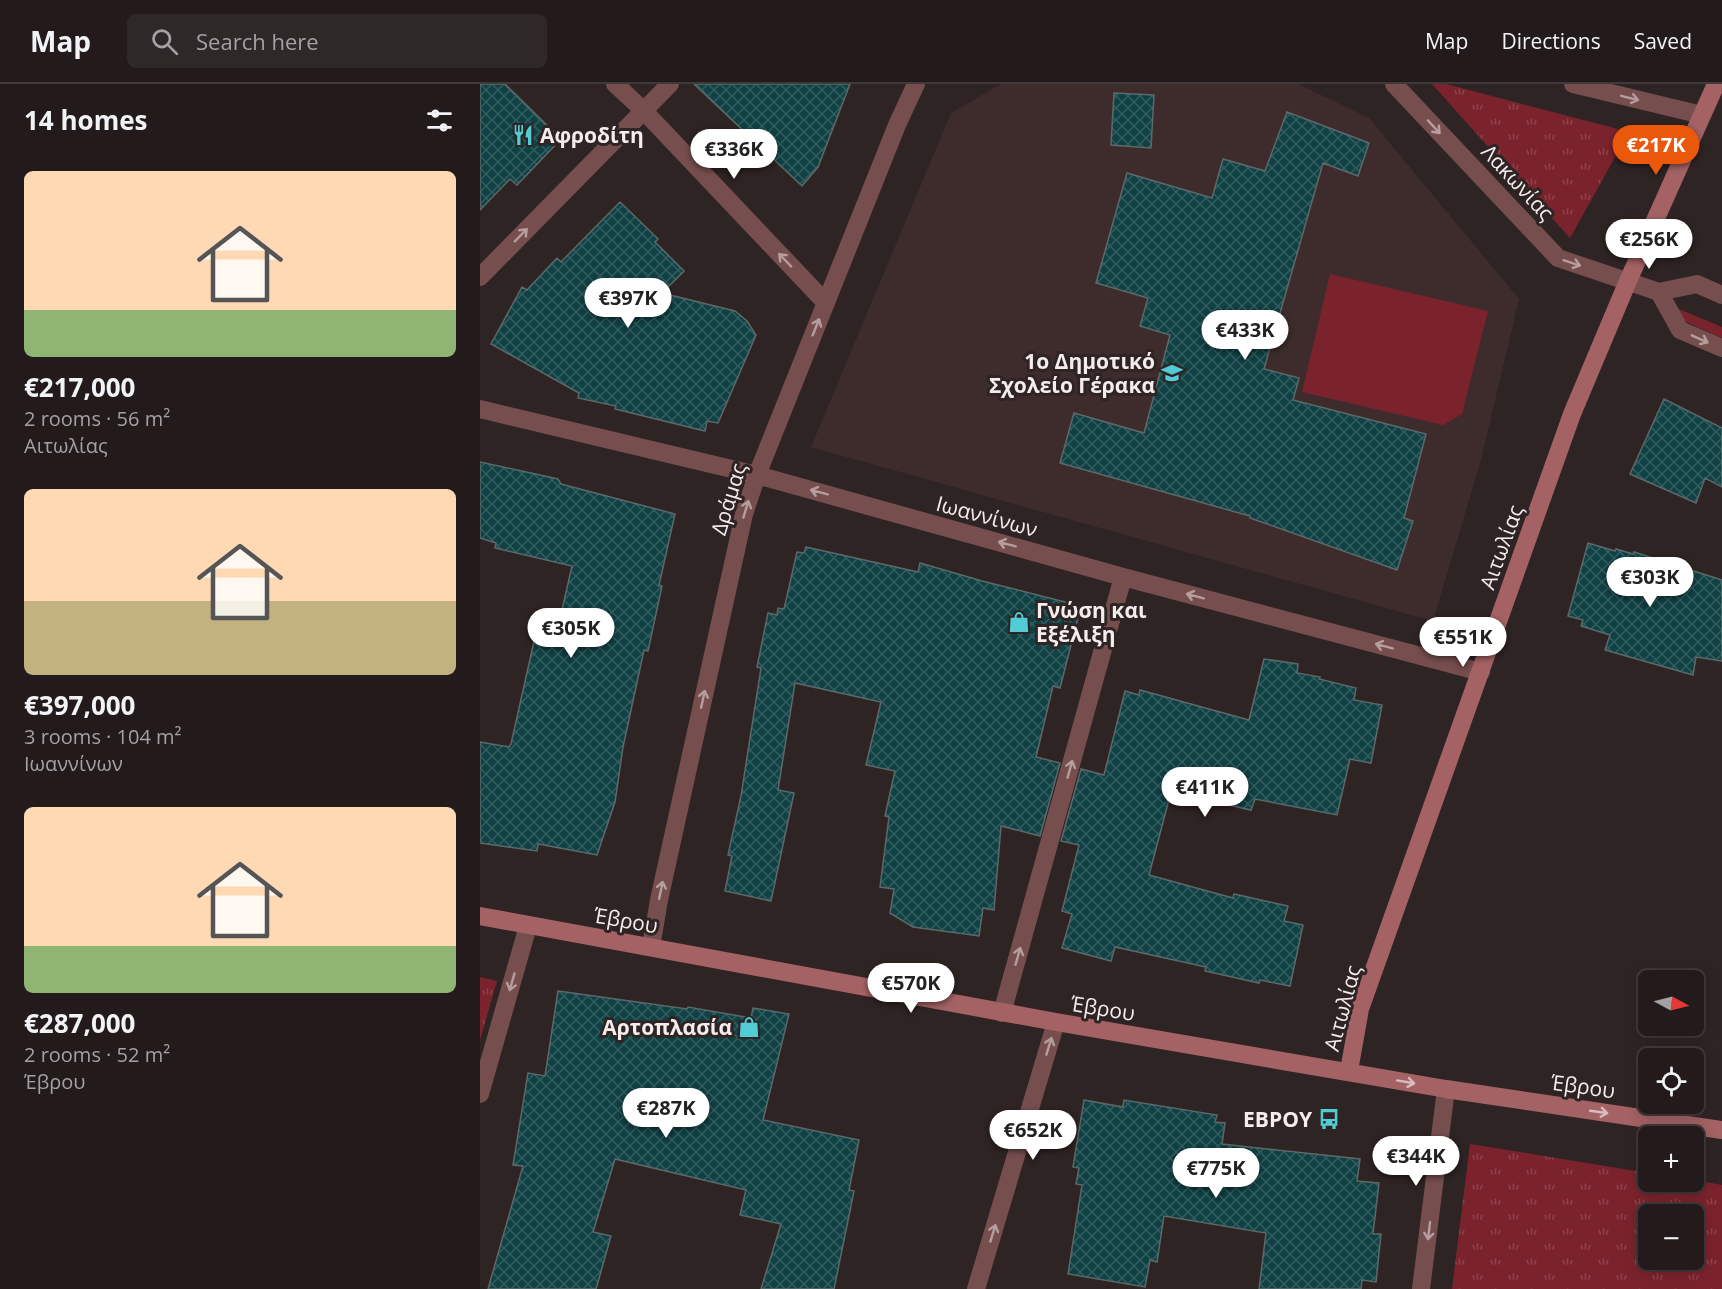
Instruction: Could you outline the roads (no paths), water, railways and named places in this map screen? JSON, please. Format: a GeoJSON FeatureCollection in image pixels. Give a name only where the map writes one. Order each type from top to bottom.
{"type":"FeatureCollection","features":[{"type":"Feature","properties":{"kind":"street"},"geometry":{"type":"LineString","coordinates":[[615,84],[643,110],[826,303]]}},
{"type":"Feature","properties":{"kind":"street"},"geometry":{"type":"LineString","coordinates":[[480,277],[670,84]]}},
{"type":"Feature","properties":{"kind":"street","name":"Δράμας"},"geometry":{"type":"LineString","coordinates":[[651,947],[659,900],[744,514],[757,475],[897,125],[916,84]]}},
{"type":"Feature","properties":{"kind":"street","name":"Λακωνίας"},"geometry":{"type":"LineString","coordinates":[[1394,84],[1558,258],[1659,292]]}},
{"type":"Feature","properties":{"kind":"street"},"geometry":{"type":"LineString","coordinates":[[1573,84],[1702,116]]}},
{"type":"Feature","properties":{"kind":"street","name":"Αιτωλίας"},"geometry":{"type":"LineString","coordinates":[[1349,1071],[1360,1009],[1572,414],[1628,281],[1716,84]]}},
{"type":"Feature","properties":{"kind":"street"},"geometry":{"type":"LineString","coordinates":[[1722,295],[1697,284],[1659,292],[1680,330],[1722,348]]}},
{"type":"Feature","properties":{"kind":"street","name":"Ιωαννίνων"},"geometry":{"type":"LineString","coordinates":[[480,409],[757,475],[1123,577],[1481,672]]}},
{"type":"Feature","properties":{"kind":"street"},"geometry":{"type":"LineString","coordinates":[[1002,1013],[1123,577]]}},
{"type":"Feature","properties":{"kind":"street","name":"Έβρου"},"geometry":{"type":"LineString","coordinates":[[480,916],[1002,1013],[1446,1089],[1722,1130]]}},
{"type":"Feature","properties":{"kind":"street"},"geometry":{"type":"LineString","coordinates":[[480,1094],[528,926]]}},
{"type":"Feature","properties":{"kind":"street"},"geometry":{"type":"LineString","coordinates":[[976,1289],[1056,1022]]}},
{"type":"Feature","properties":{"kind":"street"},"geometry":{"type":"LineString","coordinates":[[1421,1289],[1446,1089]]}},
{"type":"Feature","properties":{"kind":"place","name":"Αφροδίτη"},"geometry":{"type":"Point","coordinates":[523,135]}},
{"type":"Feature","properties":{"kind":"place","name":"1ο Δημοτικό Σχολείο Γέρακα"},"geometry":{"type":"Point","coordinates":[1172,373]}},
{"type":"Feature","properties":{"kind":"place","name":"Γνώση και Εξέλιξη"},"geometry":{"type":"Point","coordinates":[1019,622]}},
{"type":"Feature","properties":{"kind":"place","name":"Αρτοπλασία"},"geometry":{"type":"Point","coordinates":[749,1027]}},
{"type":"Feature","properties":{"kind":"place","name":"ΕΒΡΟΥ"},"geometry":{"type":"Point","coordinates":[1329,1119]}}]}
